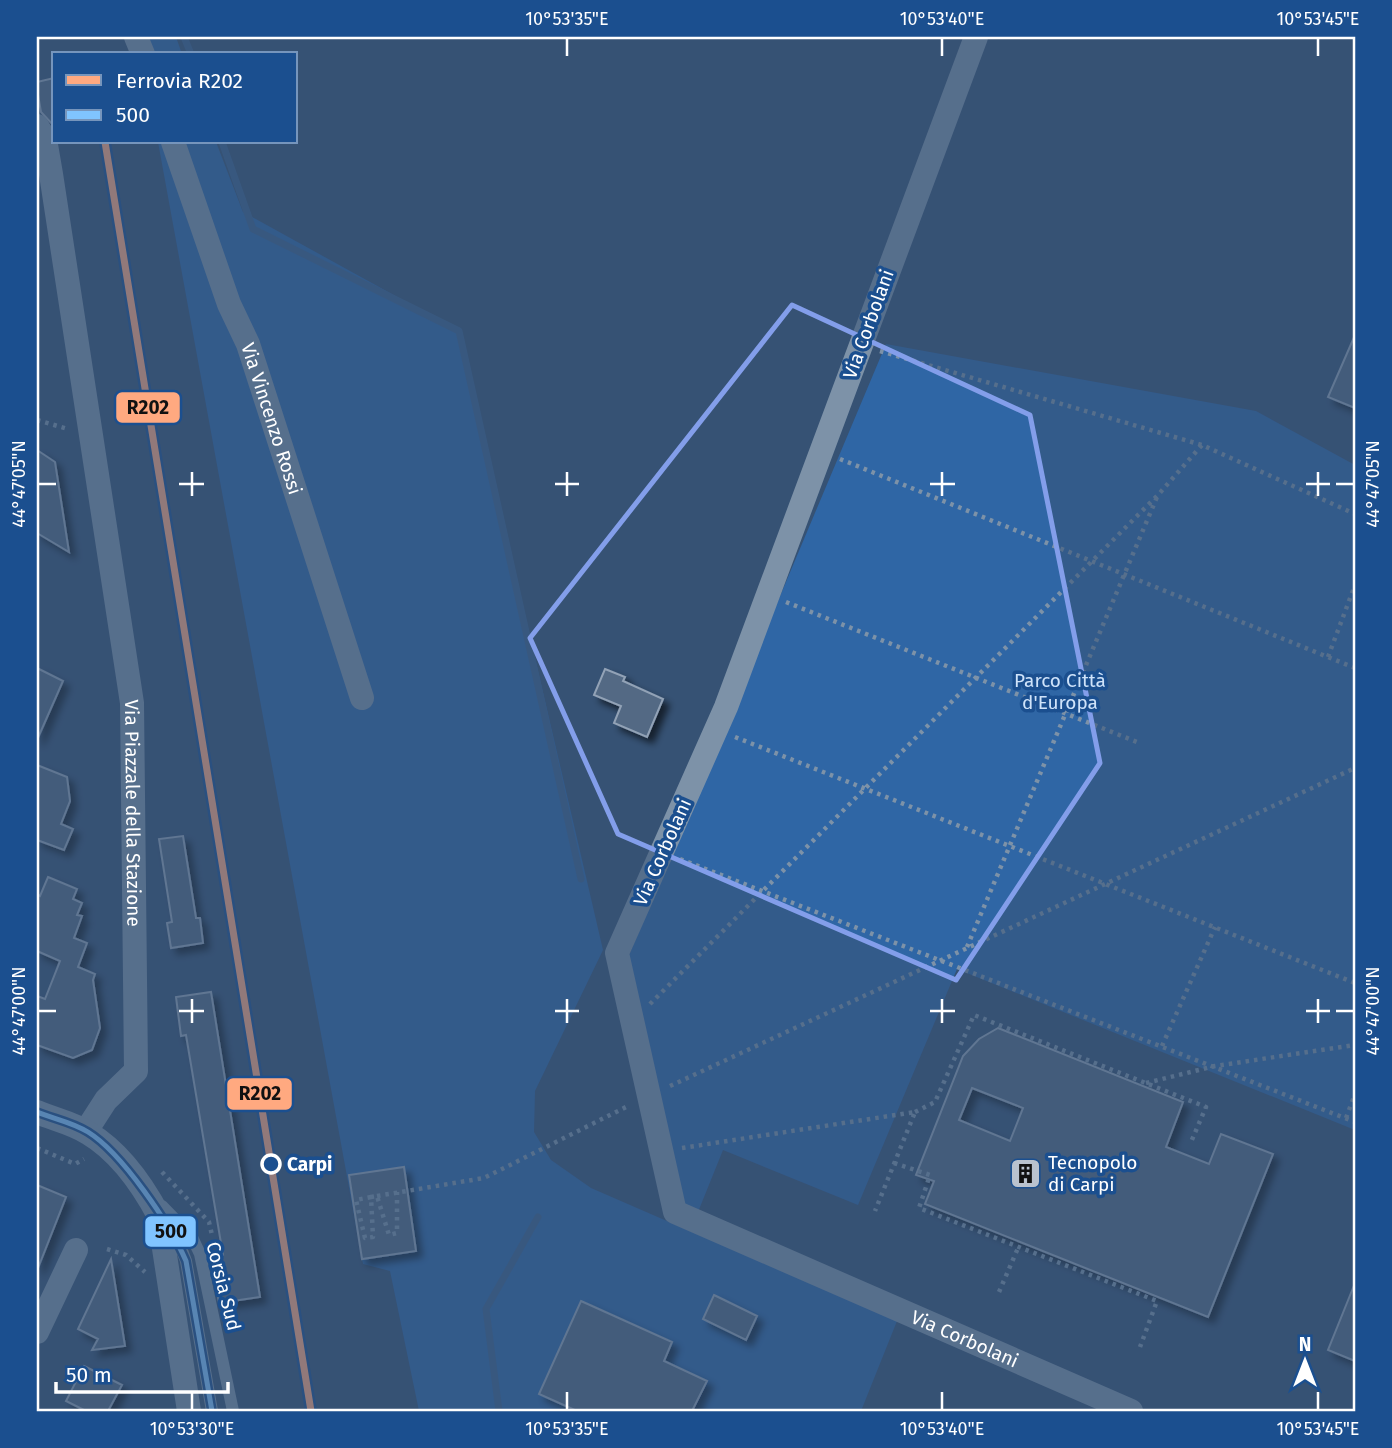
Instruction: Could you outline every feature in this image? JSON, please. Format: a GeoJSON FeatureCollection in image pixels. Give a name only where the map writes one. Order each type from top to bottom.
{"type":"FeatureCollection","features":[{"type":"Feature","properties":{"kind":"street","name":"Via Corbolani"},"geometry":{"type":"LineString","coordinates":[[976,37],[726,707],[617,953],[675,1212],[1131,1411]]}},
{"type":"Feature","properties":{"kind":"street","name":"Via Piazzale della Stazione"},"geometry":{"type":"LineString","coordinates":[[37,126],[44,139],[44,168],[132,704],[136,1071],[106,1100],[86,1131]]}},
{"type":"Feature","properties":{"kind":"street","name":"Via Vincenzo Rossi"},"geometry":{"type":"LineString","coordinates":[[174,144],[229,304],[248,344],[362,698]]}},
{"type":"Feature","properties":{"kind":"street"},"geometry":{"type":"LineString","coordinates":[[37,1112],[86,1131],[109,1148],[144,1189],[159,1216],[189,1411]]}},
{"type":"Feature","properties":{"kind":"street"},"geometry":{"type":"LineString","coordinates":[[37,1332],[76,1251]]}},
{"type":"Feature","properties":{"kind":"lane","name":"Corsia Sud"},"geometry":{"type":"LineString","coordinates":[[144,1189],[192,1237],[200,1254],[233,1411]]}},
{"type":"Feature","properties":{"kind":"lane"},"geometry":{"type":"LineString","coordinates":[[159,1216],[180,1245],[186,1261],[212,1411]]}},
{"type":"Feature","properties":{"kind":"path"},"geometry":{"type":"LineString","coordinates":[[879,351],[1202,445],[1355,514]]}},
{"type":"Feature","properties":{"kind":"path"},"geometry":{"type":"LineString","coordinates":[[632,1022],[1158,495],[1202,445]]}},
{"type":"Feature","properties":{"kind":"path"},"geometry":{"type":"LineString","coordinates":[[839,459],[1355,668]]}},
{"type":"Feature","properties":{"kind":"path"},"geometry":{"type":"LineString","coordinates":[[967,948],[1158,495]]}},
{"type":"Feature","properties":{"kind":"path"},"geometry":{"type":"LineString","coordinates":[[1328,657],[1355,585]]}},
{"type":"Feature","properties":{"kind":"path"},"geometry":{"type":"LineString","coordinates":[[786,602],[1137,742]]}},
{"type":"Feature","properties":{"kind":"path"},"geometry":{"type":"LineString","coordinates":[[731,736],[1355,983]]}},
{"type":"Feature","properties":{"kind":"path"},"geometry":{"type":"LineString","coordinates":[[374,1197],[373,1237],[365,1238],[356,1200],[484,1178],[648,1096],[1355,768]]}},
{"type":"Feature","properties":{"kind":"path"},"geometry":{"type":"LineString","coordinates":[[676,858],[1355,1122]]}},
{"type":"Feature","properties":{"kind":"path"},"geometry":{"type":"LineString","coordinates":[[1162,1046],[1215,928]]}},
{"type":"Feature","properties":{"kind":"path"},"geometry":{"type":"LineString","coordinates":[[661,1151],[915,1112],[934,1102],[974,1015],[1206,1107],[1191,1142]]}},
{"type":"Feature","properties":{"kind":"path"},"geometry":{"type":"LineString","coordinates":[[1144,1083],[1215,1066],[1355,1045]]}},
{"type":"Feature","properties":{"kind":"path"},"geometry":{"type":"LineString","coordinates":[[1346,1118],[1355,1094]]}},
{"type":"Feature","properties":{"kind":"path"},"geometry":{"type":"LineString","coordinates":[[875,1211],[915,1112]]}},
{"type":"Feature","properties":{"kind":"path"},"geometry":{"type":"LineString","coordinates":[[37,1148],[75,1164],[109,1148]]}},
{"type":"Feature","properties":{"kind":"path"},"geometry":{"type":"LineString","coordinates":[[894,1163],[930,1175],[919,1208],[1157,1301],[1140,1347]]}},
{"type":"Feature","properties":{"kind":"path"},"geometry":{"type":"LineString","coordinates":[[374,1197],[389,1234],[397,1233],[397,1192]]}},
{"type":"Feature","properties":{"kind":"path"},"geometry":{"type":"LineString","coordinates":[[999,1292],[1018,1248]]}},
{"type":"Feature","properties":{"kind":"path"},"geometry":{"type":"LineString","coordinates":[[107,1249],[127,1255],[146,1272]]}},
{"type":"Feature","properties":{"kind":"highlighted area"},"geometry":{"type":"Polygon","coordinates":[[[792,305],[1030,415],[1100,763],[956,980],[618,834],[530,638],[792,305]]]}},
{"type":"Feature","properties":{"kind":"green space"},"geometry":{"type":"Polygon","coordinates":[[[139,37],[176,37],[181,52],[142,52],[139,37]]]}},
{"type":"Feature","properties":{"kind":"green space"},"geometry":{"type":"Polygon","coordinates":[[[158,144],[217,144],[243,212],[459,331],[603,950],[535,1091],[534,1132],[551,1160],[591,1188],[897,1321],[861,1411],[419,1411],[390,1271],[363,1264],[158,144]]]}},
{"type":"Feature","properties":{"kind":"green space","name":"Parco Città d'Europa"},"geometry":{"type":"Polygon","coordinates":[[[886,344],[1256,411],[1355,465],[1355,1130],[957,969],[858,1205],[723,1150],[698,1212],[678,1203],[627,960],[886,344]]]}},
{"type":"Feature","properties":{"kind":"building"},"geometry":{"type":"Polygon","coordinates":[[[52,78],[52,124],[41,112],[37,82],[52,78]]]}},
{"type":"Feature","properties":{"kind":"building"},"geometry":{"type":"Polygon","coordinates":[[[1355,335],[1355,408],[1328,397],[1355,335]]]}},
{"type":"Feature","properties":{"kind":"building"},"geometry":{"type":"Polygon","coordinates":[[[37,450],[55,462],[69,552],[37,533],[37,450]]]}},
{"type":"Feature","properties":{"kind":"building"},"geometry":{"type":"Polygon","coordinates":[[[37,668],[63,681],[37,740],[37,668]]]}},
{"type":"Feature","properties":{"kind":"building"},"geometry":{"type":"Polygon","coordinates":[[[605,669],[625,677],[623,681],[663,699],[647,737],[614,723],[621,706],[594,695],[605,669]]]}},
{"type":"Feature","properties":{"kind":"building"},"geometry":{"type":"Polygon","coordinates":[[[37,765],[67,777],[70,801],[61,824],[73,829],[64,850],[37,840],[37,765]]]}},
{"type":"Feature","properties":{"kind":"building"},"geometry":{"type":"Polygon","coordinates":[[[183,836],[196,918],[200,918],[203,943],[171,948],[167,923],[172,922],[159,839],[183,836]]]}},
{"type":"Feature","properties":{"kind":"building"},"geometry":{"type":"Polygon","coordinates":[[[48,877],[77,889],[73,899],[82,903],[77,915],[82,916],[74,938],[87,943],[78,967],[95,974],[93,980],[100,1028],[92,1050],[73,1058],[37,1045],[37,996],[45,999],[60,961],[37,951],[37,894],[40,896],[48,877]]]}},
{"type":"Feature","properties":{"kind":"building"},"geometry":{"type":"Polygon","coordinates":[[[211,992],[260,1297],[219,1303],[212,1258],[223,1255],[186,1035],[181,1036],[176,997],[211,992]]]}},
{"type":"Feature","properties":{"kind":"building","name":"Tecnopolo di Carpi"},"geometry":{"type":"Polygon","coordinates":[[[998,1028],[1183,1102],[1166,1147],[1209,1164],[1221,1134],[1273,1154],[1208,1317],[925,1204],[934,1181],[916,1175],[963,1056],[979,1039],[998,1028]],[[972,1088],[959,1120],[1010,1141],[1023,1108],[972,1088]]]}},
{"type":"Feature","properties":{"kind":"building"},"geometry":{"type":"Polygon","coordinates":[[[404,1167],[416,1251],[362,1259],[349,1175],[404,1167]]]}},
{"type":"Feature","properties":{"kind":"building"},"geometry":{"type":"Polygon","coordinates":[[[37,1185],[66,1197],[38,1268],[37,1267],[37,1185]]]}},
{"type":"Feature","properties":{"kind":"building"},"geometry":{"type":"Polygon","coordinates":[[[111,1259],[125,1346],[92,1350],[98,1339],[78,1329],[111,1259]]]}},
{"type":"Feature","properties":{"kind":"building"},"geometry":{"type":"Polygon","coordinates":[[[1355,1283],[1355,1361],[1328,1350],[1355,1283]]]}},
{"type":"Feature","properties":{"kind":"building"},"geometry":{"type":"Polygon","coordinates":[[[714,1295],[757,1316],[746,1340],[703,1319],[714,1295]]]}},
{"type":"Feature","properties":{"kind":"building"},"geometry":{"type":"Polygon","coordinates":[[[581,1301],[672,1342],[664,1361],[707,1381],[692,1411],[577,1411],[539,1394],[581,1301]]]}},
{"type":"Feature","properties":{"kind":"building"},"geometry":{"type":"Polygon","coordinates":[[[84,1366],[122,1385],[108,1411],[86,1411],[66,1401],[84,1366]]]}},
{"type":"Feature","properties":{"kind":"waterway"},"geometry":{"type":"LineString","coordinates":[[184,37],[190,52]]}},
{"type":"Feature","properties":{"kind":"waterway"},"geometry":{"type":"LineString","coordinates":[[223,144],[253,229],[459,331],[581,879]]}},
{"type":"Feature","properties":{"kind":"waterway"},"geometry":{"type":"LineString","coordinates":[[499,1411],[486,1309],[538,1217]]}},
{"type":"Feature","properties":{"kind":"rail line","name":"R202"},"geometry":{"type":"LineString","coordinates":[[105,144],[311,1411]]}},
{"type":"Feature","properties":{"kind":"transit line","name":"500"},"geometry":{"type":"LineString","coordinates":[[37,1112],[82,1129],[101,1142],[130,1172],[169,1228],[186,1261],[212,1411]]}},
{"type":"Feature","properties":{"kind":"place","name":"Carpi"},"geometry":{"type":"Point","coordinates":[271,1164]}},
{"type":"Feature","properties":{"kind":"place","name":"Tecnopolo di Carpi"},"geometry":{"type":"Point","coordinates":[1025,1173]}}]}
